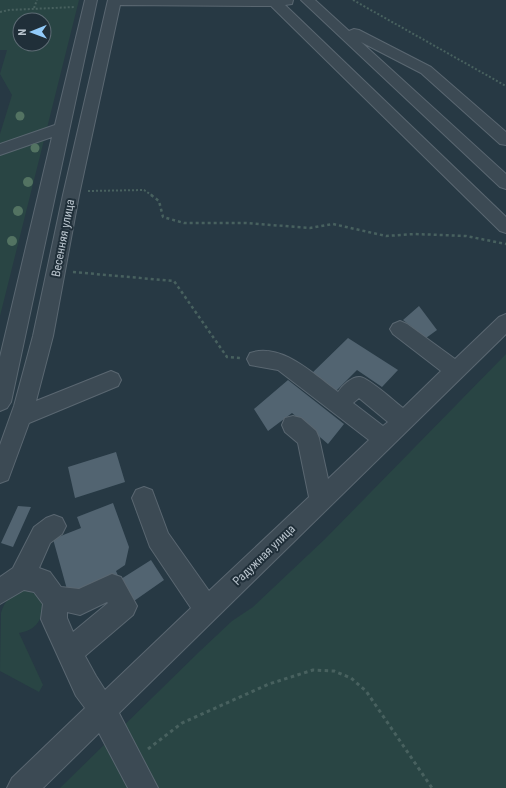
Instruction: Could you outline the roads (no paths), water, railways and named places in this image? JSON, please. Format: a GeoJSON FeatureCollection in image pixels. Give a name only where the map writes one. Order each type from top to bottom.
{"type":"FeatureCollection","features":[{"type":"Feature","properties":{"kind":"street"},"geometry":{"type":"LineString","coordinates":[[114,1],[274,2],[293,0]]}},
{"type":"Feature","properties":{"kind":"street"},"geometry":{"type":"LineString","coordinates":[[307,0],[506,183]]}},
{"type":"Feature","properties":{"kind":"street","name":"Весенняя улица"},"geometry":{"type":"LineString","coordinates":[[0,473],[15,438],[43,338],[72,193],[114,1]]}},
{"type":"Feature","properties":{"kind":"street"},"geometry":{"type":"LineString","coordinates":[[274,2],[506,228]]}},
{"type":"Feature","properties":{"kind":"street","name":"Весенняя улица"},"geometry":{"type":"LineString","coordinates":[[1,390],[90,3]]}},
{"type":"Feature","properties":{"kind":"street"},"geometry":{"type":"LineString","coordinates":[[331,22],[426,70],[506,140]]}},
{"type":"Feature","properties":{"kind":"street"},"geometry":{"type":"LineString","coordinates":[[0,151],[62,128]]}},
{"type":"Feature","properties":{"kind":"street"},"geometry":{"type":"LineString","coordinates":[[54,163],[79,163]]}},
{"type":"Feature","properties":{"kind":"street","name":"Радужная улица"},"geometry":{"type":"LineString","coordinates":[[22,788],[506,322]]}},
{"type":"Feature","properties":{"kind":"street"},"geometry":{"type":"LineString","coordinates":[[400,330],[455,370]]}},
{"type":"Feature","properties":{"kind":"street"},"geometry":{"type":"LineString","coordinates":[[257,359],[283,363],[384,439]]}},
{"type":"Feature","properties":{"kind":"street"},"geometry":{"type":"LineString","coordinates":[[21,417],[111,380]]}},
{"type":"Feature","properties":{"kind":"street"},"geometry":{"type":"LineString","coordinates":[[1,390],[30,384]]}},
{"type":"Feature","properties":{"kind":"street"},"geometry":{"type":"LineString","coordinates":[[346,397],[359,385],[403,421]]}},
{"type":"Feature","properties":{"kind":"street"},"geometry":{"type":"LineString","coordinates":[[293,425],[308,438],[321,500]]}},
{"type":"Feature","properties":{"kind":"street"},"geometry":{"type":"LineString","coordinates":[[144,498],[158,539],[207,610]]}},
{"type":"Feature","properties":{"kind":"street"},"geometry":{"type":"LineString","coordinates":[[0,591],[22,577],[42,535],[54,526]]}},
{"type":"Feature","properties":{"kind":"street"},"geometry":{"type":"LineString","coordinates":[[22,577],[41,581],[68,601],[93,632]]}},
{"type":"Feature","properties":{"kind":"street"},"geometry":{"type":"LineString","coordinates":[[69,652],[124,606],[112,586],[68,601],[54,619],[69,652],[86,686],[103,711],[137,776]]}}]}
